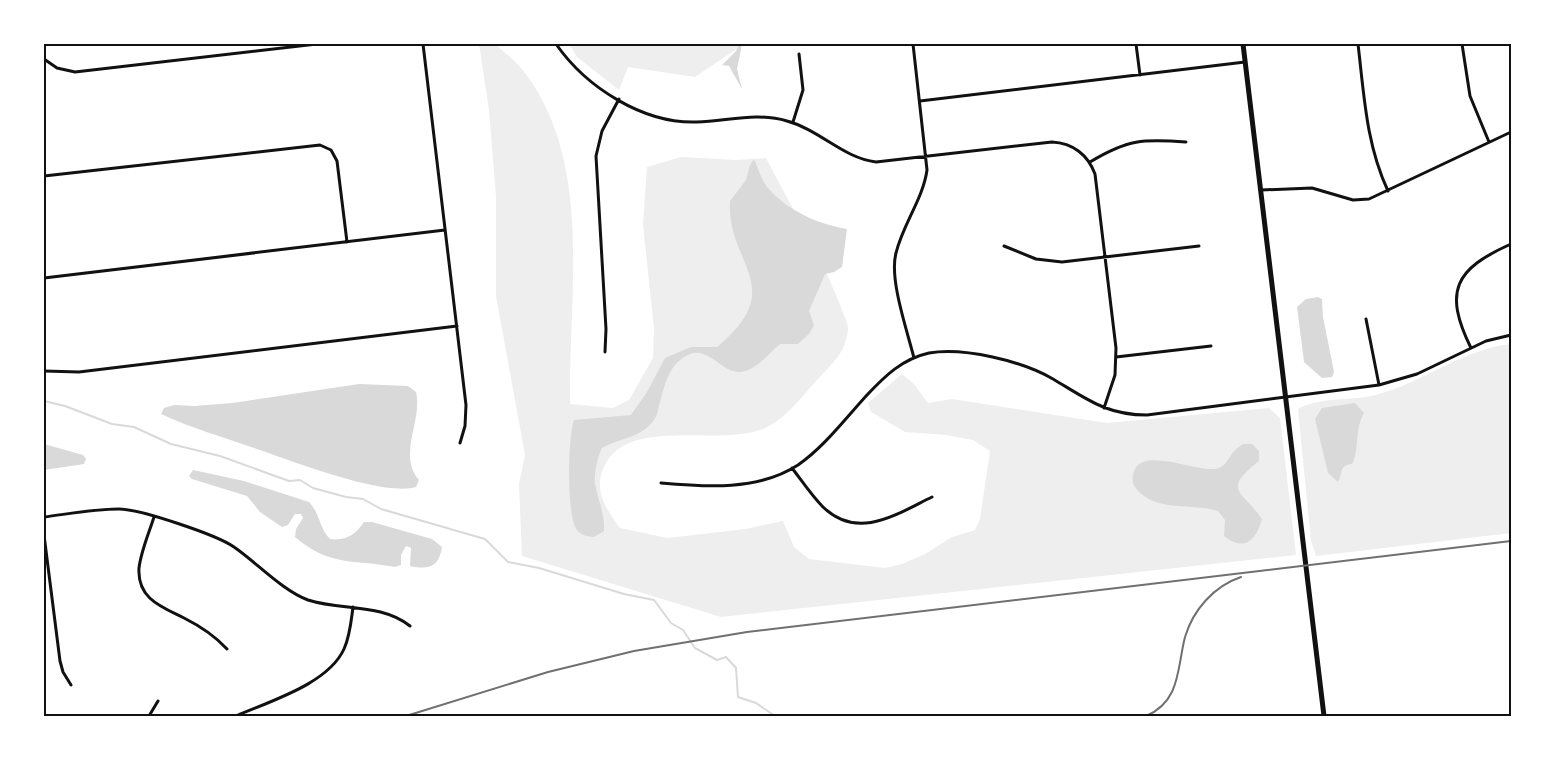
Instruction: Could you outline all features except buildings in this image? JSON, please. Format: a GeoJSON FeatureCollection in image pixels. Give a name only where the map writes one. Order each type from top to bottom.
{"type":"FeatureCollection","features":[{"type":"Feature","properties":{"kind":"main road"},"geometry":{"type":"LineString","coordinates":[[1243,44],[1324,716]]}},
{"type":"Feature","properties":{"kind":"street"},"geometry":{"type":"LineString","coordinates":[[44,59],[57,68],[75,72],[317,44]]}},
{"type":"Feature","properties":{"kind":"street"},"geometry":{"type":"LineString","coordinates":[[423,44],[466,405],[465,426],[460,443]]}},
{"type":"Feature","properties":{"kind":"street"},"geometry":{"type":"LineString","coordinates":[[556,44],[579,71],[619,99],[646,114],[673,121],[702,122],[754,116],[793,122],[847,152],[864,159],[887,162],[1054,142],[1072,147],[1082,153],[1090,162],[1095,174],[1116,357],[1114,376],[1104,408]]}},
{"type":"Feature","properties":{"kind":"street"},"geometry":{"type":"LineString","coordinates":[[913,44],[926,157],[925,181],[896,250],[894,268],[914,358]]}},
{"type":"Feature","properties":{"kind":"street"},"geometry":{"type":"LineString","coordinates":[[1136,44],[1140,76]]}},
{"type":"Feature","properties":{"kind":"street"},"geometry":{"type":"LineString","coordinates":[[1358,44],[1370,140],[1377,165],[1388,191]]}},
{"type":"Feature","properties":{"kind":"street"},"geometry":{"type":"LineString","coordinates":[[1462,44],[1470,96],[1489,142]]}},
{"type":"Feature","properties":{"kind":"street"},"geometry":{"type":"LineString","coordinates":[[793,122],[803,90],[799,54]]}},
{"type":"Feature","properties":{"kind":"street"},"geometry":{"type":"LineString","coordinates":[[920,101],[1246,62]]}},
{"type":"Feature","properties":{"kind":"street"},"geometry":{"type":"LineString","coordinates":[[604,352],[606,329],[596,156],[602,130],[619,99]]}},
{"type":"Feature","properties":{"kind":"street"},"geometry":{"type":"LineString","coordinates":[[1261,190],[1312,188],[1358,200],[1369,199],[1511,132]]}},
{"type":"Feature","properties":{"kind":"street"},"geometry":{"type":"LineString","coordinates":[[1090,162],[1114,148],[1130,142],[1153,140],[1186,142]]}},
{"type":"Feature","properties":{"kind":"street"},"geometry":{"type":"LineString","coordinates":[[44,176],[314,144],[327,147],[338,162],[347,242]]}},
{"type":"Feature","properties":{"kind":"street"},"geometry":{"type":"LineString","coordinates":[[44,278],[445,230]]}},
{"type":"Feature","properties":{"kind":"street"},"geometry":{"type":"LineString","coordinates":[[1471,348],[1456,314],[1456,297],[1460,283],[1465,274],[1477,261],[1511,244]]}},
{"type":"Feature","properties":{"kind":"street"},"geometry":{"type":"LineString","coordinates":[[1004,246],[1033,258],[1050,262],[1106,258],[1199,246]]}},
{"type":"Feature","properties":{"kind":"street"},"geometry":{"type":"LineString","coordinates":[[1366,319],[1380,385]]}},
{"type":"Feature","properties":{"kind":"street"},"geometry":{"type":"LineString","coordinates":[[44,371],[76,372],[457,326]]}},
{"type":"Feature","properties":{"kind":"street"},"geometry":{"type":"LineString","coordinates":[[661,483],[704,486],[742,484],[768,479],[792,468],[816,450],[889,373],[914,358],[934,352],[953,352],[1012,362],[1053,379],[1084,399],[1104,408],[1121,413],[1147,415],[1380,385],[1417,374],[1491,339],[1511,335]]}},
{"type":"Feature","properties":{"kind":"street"},"geometry":{"type":"LineString","coordinates":[[1116,357],[1211,346]]}},
{"type":"Feature","properties":{"kind":"street"},"geometry":{"type":"LineString","coordinates":[[792,468],[824,509],[836,517],[852,523],[880,522],[932,497]]}},
{"type":"Feature","properties":{"kind":"street"},"geometry":{"type":"LineString","coordinates":[[44,517],[121,509],[154,517],[227,542],[306,599],[323,604],[372,610],[399,618],[410,626]]}},
{"type":"Feature","properties":{"kind":"street"},"geometry":{"type":"LineString","coordinates":[[154,517],[139,570],[143,590],[152,602],[210,633],[227,649]]}},
{"type":"Feature","properties":{"kind":"street"},"geometry":{"type":"LineString","coordinates":[[44,535],[60,661],[63,672],[71,685]]}},
{"type":"Feature","properties":{"kind":"street"},"geometry":{"type":"LineString","coordinates":[[236,716],[311,682],[328,671],[344,649],[349,635],[353,607]]}},
{"type":"Feature","properties":{"kind":"street"},"geometry":{"type":"LineString","coordinates":[[149,716],[158,701]]}},
{"type":"Feature","properties":{"kind":"shaded area"},"geometry":{"type":"Polygon","coordinates":[[[479,44],[495,44],[515,61],[525,73],[547,109],[561,148],[569,190],[573,232],[570,404],[613,408],[629,400],[653,358],[654,329],[643,224],[647,167],[681,157],[735,160],[766,158],[824,269],[847,324],[845,345],[838,357],[794,406],[773,424],[746,433],[653,437],[633,442],[616,451],[604,467],[600,484],[606,506],[620,528],[667,538],[746,529],[783,521],[794,547],[809,559],[885,568],[902,564],[925,554],[952,537],[975,530],[980,519],[990,451],[973,440],[946,435],[905,432],[871,412],[868,403],[902,374],[913,383],[928,403],[952,399],[1107,423],[1269,408],[1280,418],[1296,555],[721,617],[522,556],[519,484],[525,455],[496,296],[496,197],[489,110],[479,44]]]}},
{"type":"Feature","properties":{"kind":"shaded area"},"geometry":{"type":"Polygon","coordinates":[[[569,44],[744,44],[695,77],[628,67],[619,90],[577,57],[569,44]]]}},
{"type":"Feature","properties":{"kind":"shaded area"},"geometry":{"type":"Polygon","coordinates":[[[739,44],[742,44],[737,69],[742,89],[729,66],[722,65],[736,51],[739,44]]]}},
{"type":"Feature","properties":{"kind":"shaded area"},"geometry":{"type":"Polygon","coordinates":[[[754,159],[766,185],[776,196],[794,210],[825,224],[847,229],[842,267],[834,272],[825,274],[809,311],[814,325],[809,334],[798,344],[780,344],[757,365],[740,372],[727,368],[708,356],[695,353],[688,355],[676,364],[666,382],[656,416],[649,426],[637,434],[602,448],[596,466],[595,484],[601,507],[604,531],[594,537],[583,535],[577,530],[573,522],[571,509],[569,459],[574,420],[631,415],[647,392],[665,358],[691,347],[717,347],[738,326],[749,308],[752,291],[749,275],[731,223],[730,201],[746,180],[750,165],[754,159]]]}},
{"type":"Feature","properties":{"kind":"shaded area"},"geometry":{"type":"Polygon","coordinates":[[[1318,297],[1322,299],[1323,317],[1334,372],[1332,377],[1322,378],[1304,362],[1297,307],[1306,299],[1318,297]]]}},
{"type":"Feature","properties":{"kind":"shaded area"},"geometry":{"type":"Polygon","coordinates":[[[1511,344],[1511,533],[1316,556],[1311,541],[1298,409],[1323,401],[1366,397],[1385,392],[1403,386],[1474,353],[1492,347],[1511,344]]]}},
{"type":"Feature","properties":{"kind":"shaded area"},"geometry":{"type":"Polygon","coordinates":[[[359,384],[408,386],[416,392],[417,403],[410,460],[419,480],[416,487],[401,489],[381,487],[336,476],[195,428],[161,414],[164,408],[174,405],[195,406],[232,403],[359,384]]]}},
{"type":"Feature","properties":{"kind":"shaded area"},"geometry":{"type":"Polygon","coordinates":[[[1355,403],[1364,413],[1359,426],[1356,452],[1352,464],[1343,468],[1338,482],[1328,473],[1315,419],[1322,408],[1355,403]]]}},
{"type":"Feature","properties":{"kind":"shaded area"},"geometry":{"type":"Polygon","coordinates":[[[44,444],[83,455],[86,459],[84,464],[44,470],[44,444]]]}},
{"type":"Feature","properties":{"kind":"shaded area"},"geometry":{"type":"Polygon","coordinates":[[[1243,444],[1252,444],[1259,451],[1259,461],[1247,471],[1238,485],[1242,496],[1262,519],[1253,538],[1248,542],[1238,543],[1224,536],[1225,520],[1218,511],[1150,500],[1133,484],[1134,470],[1142,463],[1153,460],[1209,469],[1219,468],[1243,444]]]}},
{"type":"Feature","properties":{"kind":"shaded area"},"geometry":{"type":"Polygon","coordinates":[[[193,470],[244,481],[309,502],[313,506],[326,535],[330,539],[341,539],[350,536],[364,522],[372,522],[432,539],[442,547],[441,554],[436,563],[423,568],[410,566],[411,548],[406,546],[401,555],[401,565],[395,567],[331,558],[308,547],[295,537],[296,529],[303,518],[301,514],[295,514],[288,525],[282,527],[260,512],[247,496],[192,479],[189,476],[193,470]]]}},
{"type":"Feature","properties":{"kind":"waterway"},"geometry":{"type":"LineString","coordinates":[[44,401],[65,406],[112,424],[134,427],[171,444],[220,456],[289,481],[300,480],[313,488],[346,497],[363,499],[381,509],[485,539],[508,562],[539,568],[624,594],[654,600],[671,623],[683,630],[695,648],[717,660],[726,657],[736,668],[738,697],[756,703],[775,716]]}},
{"type":"Feature","properties":{"kind":"railway"},"geometry":{"type":"LineString","coordinates":[[406,716],[548,672],[634,651],[747,632],[1511,541]]}},
{"type":"Feature","properties":{"kind":"railway"},"geometry":{"type":"LineString","coordinates":[[1146,716],[1157,710],[1172,693],[1185,637],[1199,609],[1222,586],[1241,577]]}}]}
